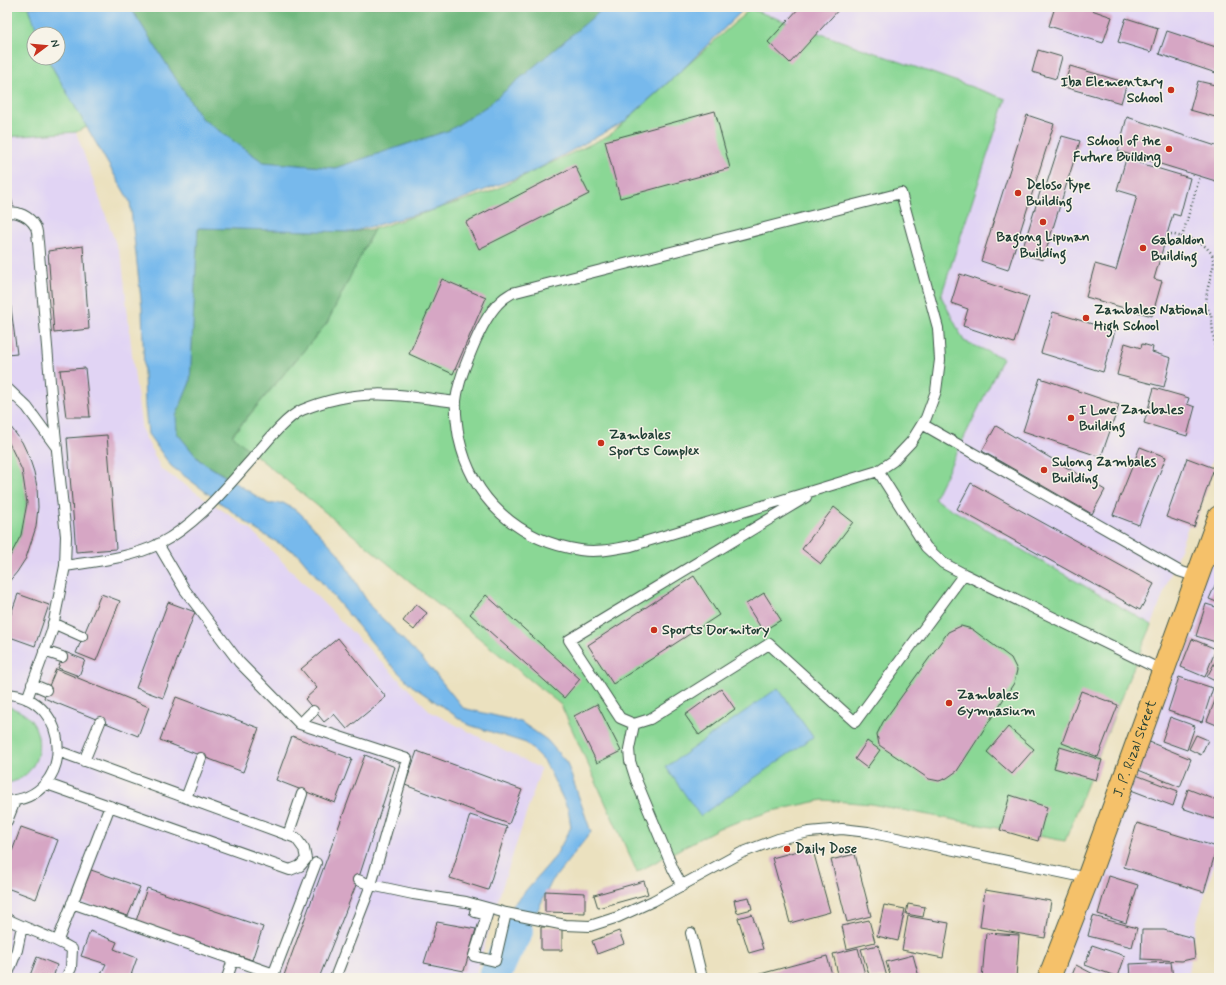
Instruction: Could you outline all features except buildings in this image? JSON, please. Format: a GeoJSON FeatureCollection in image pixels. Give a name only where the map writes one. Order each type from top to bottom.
{"type":"FeatureCollection","features":[{"type":"Feature","properties":{"kind":"main road","name":"J. P. Rizal Street"},"geometry":{"type":"LineString","coordinates":[[1049,978],[1088,878],[1219,517]]}},
{"type":"Feature","properties":{"kind":"lane"},"geometry":{"type":"LineString","coordinates":[[901,193],[938,328],[940,360],[936,391],[926,418],[922,424],[911,442],[893,461],[878,471],[631,546],[606,551],[580,550],[553,543],[522,530],[505,518],[488,500],[476,483],[466,463],[456,424],[456,402],[464,368],[479,333],[502,299],[512,294],[901,193]]}},
{"type":"Feature","properties":{"kind":"lane"},"geometry":{"type":"LineString","coordinates":[[7,213],[11,212],[26,216],[36,226],[66,536],[65,566],[53,623],[44,643],[27,699]]}},
{"type":"Feature","properties":{"kind":"lane"},"geometry":{"type":"LineString","coordinates":[[7,388],[27,407],[58,450]]}},
{"type":"Feature","properties":{"kind":"lane"},"geometry":{"type":"LineString","coordinates":[[65,566],[116,558],[158,544],[185,527],[214,501],[285,423],[300,411],[329,400],[361,394],[399,394],[456,402]]}},
{"type":"Feature","properties":{"kind":"lane"},"geometry":{"type":"LineString","coordinates":[[922,424],[1180,571],[1197,577]]}},
{"type":"Feature","properties":{"kind":"lane"},"geometry":{"type":"LineString","coordinates":[[878,471],[926,547],[943,563],[1163,671]]}},
{"type":"Feature","properties":{"kind":"lane"},"geometry":{"type":"LineString","coordinates":[[819,489],[569,640],[620,718],[634,724],[650,719],[769,644],[855,722],[964,574]]}},
{"type":"Feature","properties":{"kind":"lane"},"geometry":{"type":"LineString","coordinates":[[158,544],[185,590],[239,662],[300,724],[406,759],[371,885],[335,978]]}},
{"type":"Feature","properties":{"kind":"lane"},"geometry":{"type":"LineString","coordinates":[[53,623],[82,636]]}},
{"type":"Feature","properties":{"kind":"lane"},"geometry":{"type":"LineString","coordinates":[[44,643],[62,657]]}},
{"type":"Feature","properties":{"kind":"lane"},"geometry":{"type":"LineString","coordinates":[[32,684],[46,690]]}},
{"type":"Feature","properties":{"kind":"lane"},"geometry":{"type":"LineString","coordinates":[[7,694],[17,694],[34,702],[48,715],[56,732],[58,751],[55,767],[47,784],[31,795],[11,801],[7,821]]}},
{"type":"Feature","properties":{"kind":"lane"},"geometry":{"type":"LineString","coordinates":[[300,724],[313,711]]}},
{"type":"Feature","properties":{"kind":"lane"},"geometry":{"type":"LineString","coordinates":[[84,761],[100,722]]}},
{"type":"Feature","properties":{"kind":"lane"},"geometry":{"type":"LineString","coordinates":[[634,724],[629,749],[630,761],[636,780],[670,862],[682,886]]}},
{"type":"Feature","properties":{"kind":"lane"},"geometry":{"type":"LineString","coordinates":[[58,751],[296,838],[315,863]]}},
{"type":"Feature","properties":{"kind":"lane"},"geometry":{"type":"LineString","coordinates":[[186,798],[202,758]]}},
{"type":"Feature","properties":{"kind":"lane"},"geometry":{"type":"LineString","coordinates":[[47,784],[290,870],[315,863]]}},
{"type":"Feature","properties":{"kind":"lane"},"geometry":{"type":"LineString","coordinates":[[288,835],[302,794]]}},
{"type":"Feature","properties":{"kind":"lane"},"geometry":{"type":"LineString","coordinates":[[58,940],[110,806]]}},
{"type":"Feature","properties":{"kind":"lane"},"geometry":{"type":"LineString","coordinates":[[358,880],[371,885],[413,894],[448,899],[565,925],[590,926],[618,917],[653,901],[741,853],[778,839],[809,832],[842,829],[868,832],[1088,878]]}},
{"type":"Feature","properties":{"kind":"lane"},"geometry":{"type":"LineString","coordinates":[[72,903],[233,960],[273,976],[315,863]]}},
{"type":"Feature","properties":{"kind":"lane"},"geometry":{"type":"LineString","coordinates":[[448,899],[447,905],[487,915],[474,956],[495,961],[508,913]]}},
{"type":"Feature","properties":{"kind":"lane"},"geometry":{"type":"LineString","coordinates":[[7,919],[58,940],[72,949],[70,968],[66,978]]}},
{"type":"Feature","properties":{"kind":"lane"},"geometry":{"type":"LineString","coordinates":[[7,976],[17,950],[22,926]]}},
{"type":"Feature","properties":{"kind":"lane"},"geometry":{"type":"LineString","coordinates":[[691,934],[702,978]]}},
{"type":"Feature","properties":{"kind":"lane"},"geometry":{"type":"LineString","coordinates":[[227,978],[233,960]]}},
{"type":"Feature","properties":{"kind":"path"},"geometry":{"type":"LineString","coordinates":[[1182,237],[1200,176]]}},
{"type":"Feature","properties":{"kind":"path"},"geometry":{"type":"LineString","coordinates":[[1168,233],[1198,241],[1206,246],[1212,254],[1214,264],[1207,291],[1206,305],[1211,315],[1219,366]]}},
{"type":"Feature","properties":{"kind":"shaded area","name":"Zambales National High School"},"geometry":{"type":"Polygon","coordinates":[[[751,7],[1219,7],[1219,442],[1152,625],[934,499],[1003,358],[964,341],[941,296],[1006,99],[750,9],[751,7]]]}},
{"type":"Feature","properties":{"kind":"shaded area"},"geometry":{"type":"Polygon","coordinates":[[[76,132],[122,261],[142,430],[161,469],[250,529],[431,712],[541,769],[497,903],[475,978],[7,978],[7,137],[76,132]]]}},
{"type":"Feature","properties":{"kind":"shaded area"},"geometry":{"type":"Polygon","coordinates":[[[1219,518],[1219,848],[1196,924],[1187,978],[1054,978],[1219,518]]]}},
{"type":"Feature","properties":{"kind":"green space"},"geometry":{"type":"Polygon","coordinates":[[[7,7],[29,7],[35,26],[26,26],[26,66],[52,66],[87,127],[76,132],[7,137],[7,7]]]}},
{"type":"Feature","properties":{"kind":"green space"},"geometry":{"type":"Polygon","coordinates":[[[130,7],[605,7],[487,106],[450,130],[335,168],[263,162],[201,118],[130,7]]]}},
{"type":"Feature","properties":{"kind":"green space","name":"Zambales Sports Complex"},"geometry":{"type":"Polygon","coordinates":[[[750,9],[1006,99],[941,296],[964,341],[1003,358],[934,499],[1152,625],[1128,680],[1065,841],[871,804],[823,800],[772,811],[719,828],[637,872],[561,705],[232,436],[327,323],[374,229],[490,192],[610,135],[750,9]]]}},
{"type":"Feature","properties":{"kind":"green space"},"geometry":{"type":"Polygon","coordinates":[[[198,228],[351,232],[374,229],[327,323],[232,435],[249,450],[227,477],[199,460],[177,433],[176,416],[190,382],[198,228]]]}},
{"type":"Feature","properties":{"kind":"green space"},"geometry":{"type":"Polygon","coordinates":[[[7,439],[14,450],[23,473],[26,510],[20,538],[7,562],[7,439]]]}},
{"type":"Feature","properties":{"kind":"green space"},"geometry":{"type":"Polygon","coordinates":[[[7,706],[22,712],[29,718],[35,727],[39,747],[33,766],[26,774],[18,780],[7,783],[7,706]]]}},
{"type":"Feature","properties":{"kind":"water"},"geometry":{"type":"Polygon","coordinates":[[[29,7],[130,7],[201,118],[263,162],[335,168],[450,130],[487,106],[605,7],[746,7],[686,66],[624,122],[534,171],[436,209],[351,232],[198,228],[190,382],[176,416],[177,433],[199,460],[269,504],[283,503],[299,512],[338,553],[370,606],[429,666],[463,708],[521,722],[547,740],[567,763],[591,832],[552,881],[521,944],[497,970],[508,937],[513,905],[555,857],[571,827],[568,809],[545,762],[526,743],[469,725],[411,685],[389,663],[298,554],[261,533],[171,466],[148,434],[145,407],[142,308],[130,202],[52,66],[66,66],[66,26],[35,26],[29,7]]]}},
{"type":"Feature","properties":{"kind":"water"},"geometry":{"type":"Polygon","coordinates":[[[778,688],[813,737],[700,816],[666,767],[778,688]]]}},
{"type":"Feature","properties":{"kind":"waterway"},"geometry":{"type":"LineString","coordinates":[[494,978],[517,931]]}},
{"type":"Feature","properties":{"kind":"place","name":"Iba Elementary School"},"geometry":{"type":"Point","coordinates":[1171,90]}},
{"type":"Feature","properties":{"kind":"place","name":"School of the Future Building"},"geometry":{"type":"Point","coordinates":[1169,149]}},
{"type":"Feature","properties":{"kind":"place","name":"Deloso Type Building"},"geometry":{"type":"Point","coordinates":[1018,193]}},
{"type":"Feature","properties":{"kind":"place","name":"Bagong Lipunan Building"},"geometry":{"type":"Point","coordinates":[1043,222]}},
{"type":"Feature","properties":{"kind":"place","name":"Gabaldon Building"},"geometry":{"type":"Point","coordinates":[1143,248]}},
{"type":"Feature","properties":{"kind":"place","name":"Zambales National High School"},"geometry":{"type":"Point","coordinates":[1086,318]}},
{"type":"Feature","properties":{"kind":"place","name":"I Love Zambales Building"},"geometry":{"type":"Point","coordinates":[1071,418]}},
{"type":"Feature","properties":{"kind":"place","name":"Zambales Sports Complex"},"geometry":{"type":"Point","coordinates":[601,443]}},
{"type":"Feature","properties":{"kind":"place","name":"Sulong Zambales Building"},"geometry":{"type":"Point","coordinates":[1044,470]}},
{"type":"Feature","properties":{"kind":"place","name":"Sports Dormitory"},"geometry":{"type":"Point","coordinates":[654,630]}},
{"type":"Feature","properties":{"kind":"place","name":"Zambales Gymnasium"},"geometry":{"type":"Point","coordinates":[949,703]}},
{"type":"Feature","properties":{"kind":"place","name":"Daily Dose"},"geometry":{"type":"Point","coordinates":[787,849]}}]}
